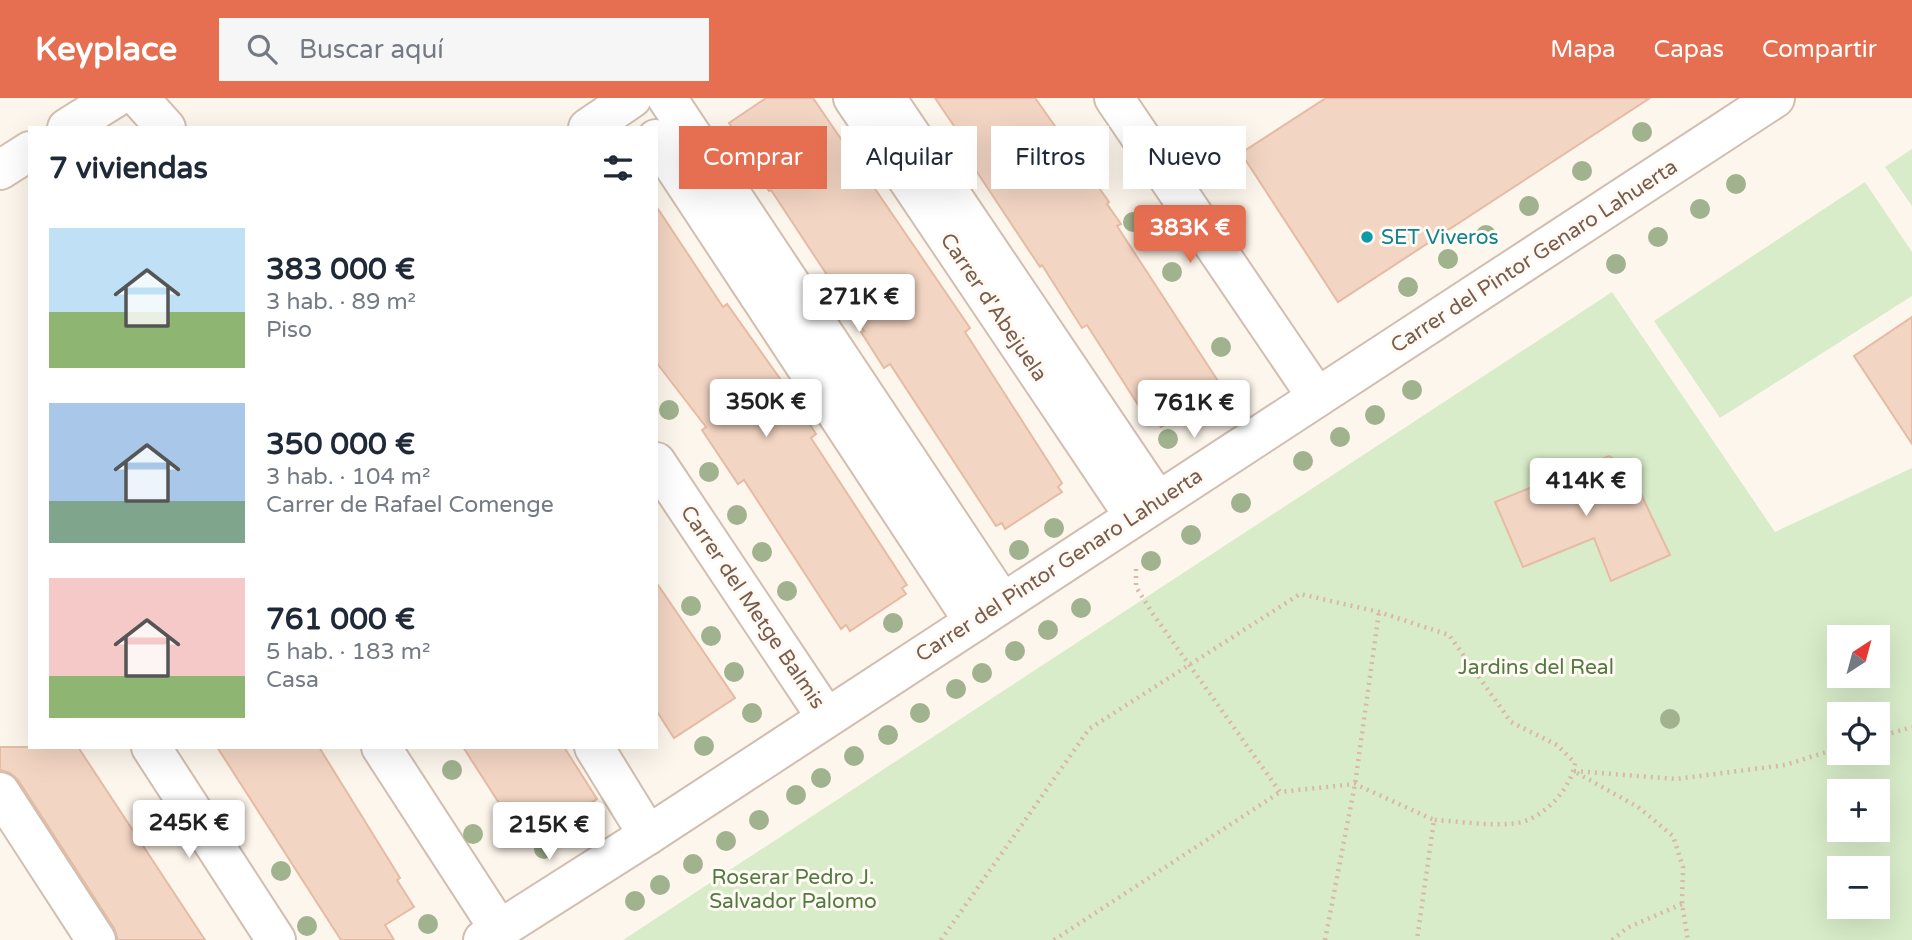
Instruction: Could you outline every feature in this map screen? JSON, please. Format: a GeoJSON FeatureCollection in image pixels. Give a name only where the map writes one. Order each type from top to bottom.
{"type":"FeatureCollection","features":[{"type":"Feature","properties":{"kind":"street"},"geometry":{"type":"LineString","coordinates":[[70,126],[114,98]]}},
{"type":"Feature","properties":{"kind":"street"},"geometry":{"type":"LineString","coordinates":[[139,98],[164,126]]}},
{"type":"Feature","properties":{"kind":"street","name":"Carrer d'Abejuela"},"geometry":{"type":"LineString","coordinates":[[853,98],[1146,508]]}},
{"type":"Feature","properties":{"kind":"street","name":"Carrer d'Abejuela"},"geometry":{"type":"LineString","coordinates":[[886,98],[1146,508]]}},
{"type":"Feature","properties":{"kind":"street"},"geometry":{"type":"LineString","coordinates":[[1114,98],[1317,397]]}},
{"type":"Feature","properties":{"kind":"street","name":"Carrer del Pintor Genaro Lahuerta"},"geometry":{"type":"LineString","coordinates":[[491,934],[648,835],[1775,98]]}},
{"type":"Feature","properties":{"kind":"street"},"geometry":{"type":"LineString","coordinates":[[597,126],[653,113],[988,612]]}},
{"type":"Feature","properties":{"kind":"street"},"geometry":{"type":"LineString","coordinates":[[0,170],[28,152]]}},
{"type":"Feature","properties":{"kind":"street","name":"Carrer del Metge Balmis"},"geometry":{"type":"LineString","coordinates":[[658,465],[826,717]]}},
{"type":"Feature","properties":{"kind":"street"},"geometry":{"type":"LineString","coordinates":[[152,749],[276,940]]}},
{"type":"Feature","properties":{"kind":"street"},"geometry":{"type":"LineString","coordinates":[[382,749],[491,934]]}},
{"type":"Feature","properties":{"kind":"street"},"geometry":{"type":"LineString","coordinates":[[595,749],[648,835]]}},
{"type":"Feature","properties":{"kind":"street"},"geometry":{"type":"LineString","coordinates":[[0,792],[96,940]]}},
{"type":"Feature","properties":{"kind":"path"},"geometry":{"type":"LineString","coordinates":[[1136,587],[1280,792]]}},
{"type":"Feature","properties":{"kind":"path"},"geometry":{"type":"LineString","coordinates":[[941,940],[1089,729],[1300,594],[1379,612],[1449,635],[1511,722],[1557,745],[1575,764],[1571,781],[1551,806],[1518,823],[1434,820],[1355,784],[1280,792],[1054,940]]}},
{"type":"Feature","properties":{"kind":"path"},"geometry":{"type":"LineString","coordinates":[[1325,940],[1355,784],[1379,612]]}},
{"type":"Feature","properties":{"kind":"path"},"geometry":{"type":"LineString","coordinates":[[1890,733],[1912,727]]}},
{"type":"Feature","properties":{"kind":"path"},"geometry":{"type":"LineString","coordinates":[[1574,771],[1676,779],[1784,765],[1827,752]]}},
{"type":"Feature","properties":{"kind":"path"},"geometry":{"type":"LineString","coordinates":[[1574,771],[1638,807],[1673,836],[1683,867],[1682,904],[1688,940]]}},
{"type":"Feature","properties":{"kind":"path"},"geometry":{"type":"LineString","coordinates":[[1417,940],[1434,820]]}},
{"type":"Feature","properties":{"kind":"path"},"geometry":{"type":"LineString","coordinates":[[1612,940],[1627,928],[1682,904]]}},
{"type":"Feature","properties":{"kind":"green space"},"geometry":{"type":"Polygon","coordinates":[[[1912,149],[1912,206],[1885,167],[1912,149]]]}},
{"type":"Feature","properties":{"kind":"green space"},"geometry":{"type":"Polygon","coordinates":[[[1865,182],[1912,252],[1912,296],[1720,418],[1654,321],[1865,182]]]}},
{"type":"Feature","properties":{"kind":"green space","name":"Jardins del Real"},"geometry":{"type":"Polygon","coordinates":[[[1612,292],[1775,532],[1912,468],[1912,940],[623,940],[1612,292]]]}},
{"type":"Feature","properties":{"kind":"building"},"geometry":{"type":"Polygon","coordinates":[[[766,98],[813,98],[841,139],[841,189],[875,189],[970,328],[965,332],[1062,483],[1058,487],[1062,492],[1005,529],[1002,523],[996,526],[890,364],[884,368],[861,332],[864,331],[771,190],[768,189],[827,189],[827,126],[731,126],[729,123],[766,98]]]}},
{"type":"Feature","properties":{"kind":"building"},"geometry":{"type":"Polygon","coordinates":[[[935,98],[1035,98],[1055,126],[991,126],[991,189],[1100,189],[1121,224],[1117,226],[1218,381],[1214,384],[1218,389],[1161,427],[1157,421],[1151,425],[1087,325],[1082,328],[977,172],[977,126],[954,126],[935,98]]]}},
{"type":"Feature","properties":{"kind":"building","name":"SET Viveros"},"geometry":{"type":"Polygon","coordinates":[[[1326,98],[1650,98],[1338,302],[1246,161],[1246,150],[1326,98]]]}},
{"type":"Feature","properties":{"kind":"building"},"geometry":{"type":"Polygon","coordinates":[[[658,209],[723,307],[727,304],[786,387],[816,434],[811,438],[907,585],[902,588],[906,594],[850,631],[846,625],[841,629],[744,480],[738,484],[702,430],[706,427],[658,365],[658,209]]]}},
{"type":"Feature","properties":{"kind":"building"},"geometry":{"type":"Polygon","coordinates":[[[1912,317],[1912,444],[1854,356],[1912,317]]]}},
{"type":"Feature","properties":{"kind":"building"},"geometry":{"type":"Polygon","coordinates":[[[1609,456],[1628,467],[1670,555],[1611,581],[1594,538],[1523,567],[1495,502],[1609,456]]]}},
{"type":"Feature","properties":{"kind":"building"},"geometry":{"type":"Polygon","coordinates":[[[658,585],[735,698],[674,738],[658,713],[658,585]]]}},
{"type":"Feature","properties":{"kind":"building"},"geometry":{"type":"Polygon","coordinates":[[[0,747],[79,749],[205,940],[118,940],[114,928],[18,780],[10,773],[0,770],[0,747]]]}},
{"type":"Feature","properties":{"kind":"building"},"geometry":{"type":"Polygon","coordinates":[[[218,749],[320,749],[400,878],[397,880],[414,907],[385,925],[394,940],[341,940],[218,749]]]}},
{"type":"Feature","properties":{"kind":"building"},"geometry":{"type":"Polygon","coordinates":[[[464,749],[565,749],[597,799],[526,845],[464,749]]]}},
{"type":"Feature","properties":{"kind":"place","name":"SET Viveros"},"geometry":{"type":"Point","coordinates":[1367,237]}},
{"type":"Feature","properties":{"kind":"park label","name":"Roserar Pedro J. Salvador Palomo"},"geometry":{"type":"Point","coordinates":[793,889]}}]}
